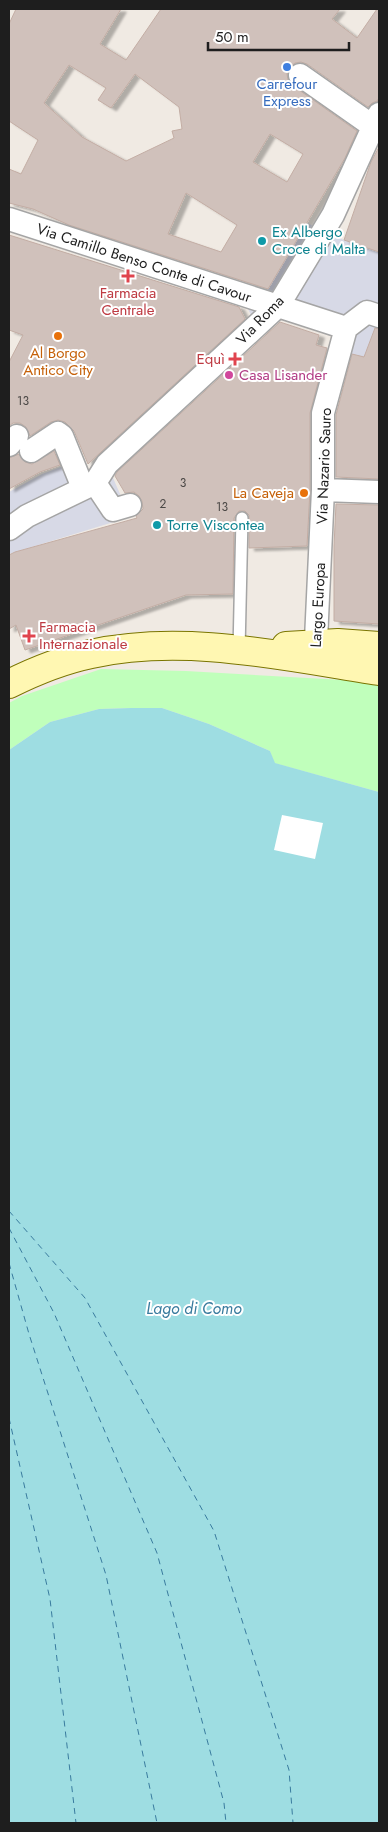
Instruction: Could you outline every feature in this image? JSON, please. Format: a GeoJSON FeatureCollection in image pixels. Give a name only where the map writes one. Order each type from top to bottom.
{"type":"FeatureCollection","features":[{"type":"Feature","properties":{"kind":"main road"},"geometry":{"type":"LineString","coordinates":[[315,652],[338,643],[379,646]]}},
{"type":"Feature","properties":{"kind":"main road"},"geometry":{"type":"LineString","coordinates":[[9,684],[31,673],[64,661],[110,650],[158,646],[315,652],[379,671]]}},
{"type":"Feature","properties":{"kind":"street"},"geometry":{"type":"LineString","coordinates":[[300,76],[377,120]]}},
{"type":"Feature","properties":{"kind":"street","name":"Via Roma"},"geometry":{"type":"LineString","coordinates":[[89,486],[107,464],[278,306],[332,215],[377,120]]}},
{"type":"Feature","properties":{"kind":"street","name":"Via Camillo Benso Conte di Cavour"},"geometry":{"type":"LineString","coordinates":[[9,219],[346,328]]}},
{"type":"Feature","properties":{"kind":"street"},"geometry":{"type":"LineString","coordinates":[[346,328],[367,312],[379,316]]}},
{"type":"Feature","properties":{"kind":"street","name":"Via Nazario Sauro"},"geometry":{"type":"LineString","coordinates":[[321,548],[323,412],[346,328]]}},
{"type":"Feature","properties":{"kind":"street"},"geometry":{"type":"LineString","coordinates":[[19,444],[58,433],[62,436],[89,486],[113,510],[130,505]]}},
{"type":"Feature","properties":{"kind":"street"},"geometry":{"type":"LineString","coordinates":[[9,529],[27,516],[89,486]]}},
{"type":"Feature","properties":{"kind":"street"},"geometry":{"type":"LineString","coordinates":[[323,490],[379,492]]}},
{"type":"Feature","properties":{"kind":"street","name":"Largo Europa"},"geometry":{"type":"LineString","coordinates":[[315,652],[321,548]]}},
{"type":"Feature","properties":{"kind":"lane"},"geometry":{"type":"LineString","coordinates":[[241,650],[242,518]]}},
{"type":"Feature","properties":{"kind":"green space"},"geometry":{"type":"Polygon","coordinates":[[[101,669],[186,671],[379,682],[379,792],[274,763],[270,751],[209,724],[162,708],[99,709],[50,722],[9,750],[9,703],[22,696],[101,669]]]}},
{"type":"Feature","properties":{"kind":"shaded area"},"geometry":{"type":"Polygon","coordinates":[[[307,223],[344,240],[379,252],[379,337],[373,334],[364,357],[337,351],[336,334],[293,318],[253,319],[247,307],[266,292],[307,223]]]}},
{"type":"Feature","properties":{"kind":"shaded area"},"geometry":{"type":"Polygon","coordinates":[[[74,462],[88,473],[107,464],[130,517],[9,554],[9,492],[42,474],[74,462]]]}},
{"type":"Feature","properties":{"kind":"water","name":"Lago di Como"},"geometry":{"type":"Polygon","coordinates":[[[162,708],[209,724],[270,751],[275,763],[379,792],[379,1823],[9,1823],[9,750],[50,722],[99,709],[162,708]]]}},
{"type":"Feature","properties":{"kind":"pier"},"geometry":{"type":"Polygon","coordinates":[[[282,815],[323,823],[315,859],[274,850],[282,815]]]}},
{"type":"Feature","properties":{"kind":"building"},"geometry":{"type":"Polygon","coordinates":[[[16,9],[121,9],[100,44],[126,60],[161,9],[340,9],[332,19],[357,38],[377,9],[379,9],[379,98],[368,107],[307,64],[295,63],[289,68],[288,80],[292,85],[357,131],[345,158],[268,289],[69,225],[33,209],[9,203],[9,169],[21,174],[38,140],[9,121],[9,24],[16,9]],[[69,65],[44,103],[82,137],[126,161],[174,138],[172,131],[182,129],[179,107],[135,74],[111,108],[98,100],[106,88],[69,65]],[[270,134],[253,162],[287,182],[303,154],[270,134]],[[186,193],[168,234],[221,252],[237,225],[186,193]]]}},
{"type":"Feature","properties":{"kind":"building"},"geometry":{"type":"Polygon","coordinates":[[[379,147],[379,252],[344,240],[371,162],[379,147]]]}},
{"type":"Feature","properties":{"kind":"building"},"geometry":{"type":"Polygon","coordinates":[[[9,235],[239,307],[245,319],[88,464],[74,431],[65,422],[58,420],[51,422],[30,436],[26,427],[20,423],[13,423],[9,426],[9,362],[23,335],[9,330],[9,235]]]}},
{"type":"Feature","properties":{"kind":"building"},"geometry":{"type":"Polygon","coordinates":[[[280,322],[319,335],[316,345],[327,348],[310,413],[310,490],[307,546],[249,548],[249,515],[245,511],[239,511],[234,518],[233,594],[186,595],[25,650],[16,625],[9,629],[9,555],[137,518],[136,516],[143,509],[142,501],[134,492],[125,493],[115,476],[117,472],[280,322]]]}},
{"type":"Feature","properties":{"kind":"building"},"geometry":{"type":"Polygon","coordinates":[[[375,328],[379,329],[379,479],[336,477],[336,415],[352,354],[364,357],[375,328]]]}},
{"type":"Feature","properties":{"kind":"building"},"geometry":{"type":"Polygon","coordinates":[[[54,451],[60,465],[40,472],[9,489],[9,458],[19,454],[25,462],[32,464],[54,451]]]}},
{"type":"Feature","properties":{"kind":"building"},"geometry":{"type":"Polygon","coordinates":[[[336,504],[379,505],[379,624],[334,621],[336,504]]]}},
{"type":"Feature","properties":{"kind":"ferry route"},"geometry":{"type":"LineString","coordinates":[[9,1211],[85,1298],[214,1531],[289,1770],[293,1823]]}},
{"type":"Feature","properties":{"kind":"ferry route"},"geometry":{"type":"LineString","coordinates":[[9,1228],[54,1313],[157,1553],[224,1803],[226,1823]]}},
{"type":"Feature","properties":{"kind":"ferry route"},"geometry":{"type":"LineString","coordinates":[[9,1263],[29,1334],[106,1575],[157,1823]]}},
{"type":"Feature","properties":{"kind":"ferry route"},"geometry":{"type":"LineString","coordinates":[[9,1418],[50,1599],[76,1823]]}},
{"type":"Feature","properties":{"kind":"place","name":"Carrefour Express"},"geometry":{"type":"Point","coordinates":[287,67]}},
{"type":"Feature","properties":{"kind":"place","name":"Ex Albergo Croce di Malta"},"geometry":{"type":"Point","coordinates":[262,241]}},
{"type":"Feature","properties":{"kind":"place","name":"Farmacia Centrale"},"geometry":{"type":"Point","coordinates":[128,276]}},
{"type":"Feature","properties":{"kind":"place","name":"Al Borgo Antico City"},"geometry":{"type":"Point","coordinates":[58,336]}},
{"type":"Feature","properties":{"kind":"place","name":"Equì"},"geometry":{"type":"Point","coordinates":[235,359]}},
{"type":"Feature","properties":{"kind":"place","name":"Casa Lisander"},"geometry":{"type":"Point","coordinates":[229,375]}},
{"type":"Feature","properties":{"kind":"place","name":"La Caveja"},"geometry":{"type":"Point","coordinates":[304,493]}},
{"type":"Feature","properties":{"kind":"place","name":"Torre Viscontea"},"geometry":{"type":"Point","coordinates":[157,525]}},
{"type":"Feature","properties":{"kind":"place","name":"Farmacia Internazionale"},"geometry":{"type":"Point","coordinates":[29,636]}}]}
